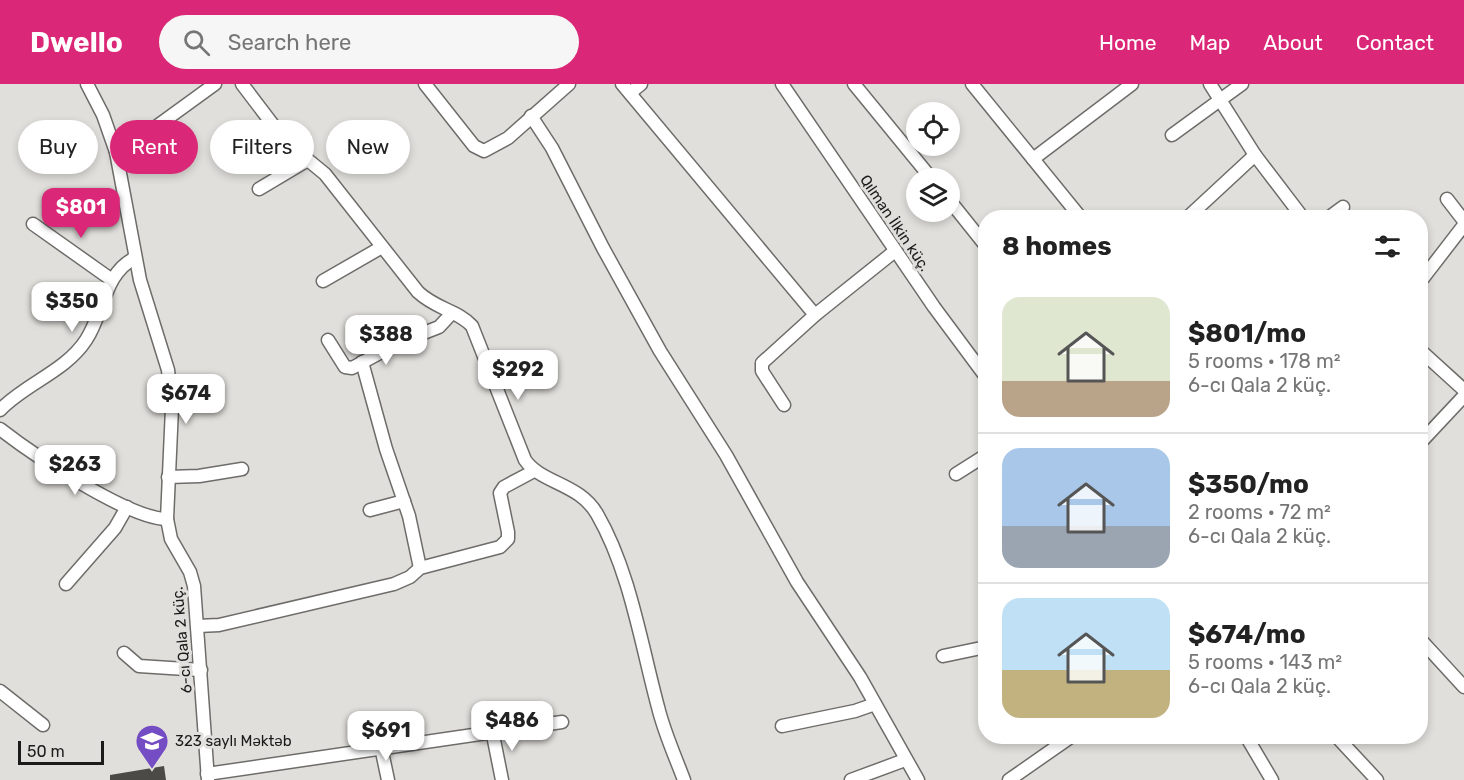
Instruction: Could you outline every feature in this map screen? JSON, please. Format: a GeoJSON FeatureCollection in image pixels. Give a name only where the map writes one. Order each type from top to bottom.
{"type":"FeatureCollection","features":[{"type":"Feature","properties":{"kind":"street","name":"6-cı Qala 2 küç."},"geometry":{"type":"LineString","coordinates":[[87,84],[103,115],[110,135]]}},
{"type":"Feature","properties":{"kind":"street"},"geometry":{"type":"LineString","coordinates":[[166,120],[215,84]]}},
{"type":"Feature","properties":{"kind":"street"},"geometry":{"type":"LineString","coordinates":[[243,84],[270,120]]}},
{"type":"Feature","properties":{"kind":"street"},"geometry":{"type":"LineString","coordinates":[[425,84],[479,150],[484,151],[500,144],[569,84]]}},
{"type":"Feature","properties":{"kind":"street"},"geometry":{"type":"LineString","coordinates":[[641,84],[626,89],[815,315]]}},
{"type":"Feature","properties":{"kind":"street","name":"Qılman İlkin küç."},"geometry":{"type":"LineString","coordinates":[[782,84],[895,251],[978,366]]}},
{"type":"Feature","properties":{"kind":"street"},"geometry":{"type":"LineString","coordinates":[[854,84],[923,168]]}},
{"type":"Feature","properties":{"kind":"street"},"geometry":{"type":"LineString","coordinates":[[972,84],[1074,210]]}},
{"type":"Feature","properties":{"kind":"street"},"geometry":{"type":"LineString","coordinates":[[1033,159],[1132,84]]}},
{"type":"Feature","properties":{"kind":"street"},"geometry":{"type":"LineString","coordinates":[[1210,84],[1255,155],[1297,210]]}},
{"type":"Feature","properties":{"kind":"street"},"geometry":{"type":"LineString","coordinates":[[1172,135],[1242,84]]}},
{"type":"Feature","properties":{"kind":"street"},"geometry":{"type":"LineString","coordinates":[[531,116],[552,148],[603,248],[660,351],[726,455],[797,582],[875,704],[918,780]]}},
{"type":"Feature","properties":{"kind":"street"},"geometry":{"type":"LineString","coordinates":[[1196,210],[1255,155]]}},
{"type":"Feature","properties":{"kind":"street"},"geometry":{"type":"LineString","coordinates":[[314,166],[325,174],[418,292],[434,305],[461,316],[472,326],[522,454],[534,471],[571,488],[591,506],[601,522],[622,576],[658,709],[684,780]]}},
{"type":"Feature","properties":{"kind":"street","name":"6-cı Qala 2 küç."},"geometry":{"type":"LineString","coordinates":[[120,174],[135,258],[168,370],[172,408],[167,519],[174,547],[193,579],[207,777]]}},
{"type":"Feature","properties":{"kind":"street"},"geometry":{"type":"LineString","coordinates":[[259,189],[283,174]]}},
{"type":"Feature","properties":{"kind":"street"},"geometry":{"type":"LineString","coordinates":[[1428,271],[1464,223],[1447,199]]}},
{"type":"Feature","properties":{"kind":"street"},"geometry":{"type":"LineString","coordinates":[[1339,210],[1343,207]]}},
{"type":"Feature","properties":{"kind":"street"},"geometry":{"type":"LineString","coordinates":[[960,214],[978,236]]}},
{"type":"Feature","properties":{"kind":"street"},"geometry":{"type":"LineString","coordinates":[[33,224],[112,280]]}},
{"type":"Feature","properties":{"kind":"street"},"geometry":{"type":"LineString","coordinates":[[323,281],[382,248]]}},
{"type":"Feature","properties":{"kind":"street"},"geometry":{"type":"LineString","coordinates":[[784,405],[762,370],[762,363],[815,315],[895,251]]}},
{"type":"Feature","properties":{"kind":"street"},"geometry":{"type":"LineString","coordinates":[[0,410],[50,375],[80,348],[93,326],[112,280],[121,266],[135,258]]}},
{"type":"Feature","properties":{"kind":"street"},"geometry":{"type":"LineString","coordinates":[[328,340],[345,367],[352,368],[398,343],[439,327],[452,313]]}},
{"type":"Feature","properties":{"kind":"street"},"geometry":{"type":"LineString","coordinates":[[1428,357],[1464,390]]}},
{"type":"Feature","properties":{"kind":"street"},"geometry":{"type":"LineString","coordinates":[[362,362],[404,501],[420,568]]}},
{"type":"Feature","properties":{"kind":"street"},"geometry":{"type":"LineString","coordinates":[[1428,434],[1464,396]]}},
{"type":"Feature","properties":{"kind":"street"},"geometry":{"type":"LineString","coordinates":[[0,429],[54,467],[127,507],[149,517],[167,519]]}},
{"type":"Feature","properties":{"kind":"street"},"geometry":{"type":"LineString","coordinates":[[956,474],[978,460]]}},
{"type":"Feature","properties":{"kind":"street"},"geometry":{"type":"LineString","coordinates":[[168,477],[199,476],[242,469]]}},
{"type":"Feature","properties":{"kind":"street"},"geometry":{"type":"LineString","coordinates":[[198,626],[219,625],[394,584],[410,577],[420,568],[500,547],[505,543],[508,532],[500,493],[504,487],[534,471]]}},
{"type":"Feature","properties":{"kind":"street"},"geometry":{"type":"LineString","coordinates":[[370,510],[404,501]]}},
{"type":"Feature","properties":{"kind":"street"},"geometry":{"type":"LineString","coordinates":[[66,584],[115,528],[127,507]]}},
{"type":"Feature","properties":{"kind":"street"},"geometry":{"type":"LineString","coordinates":[[1428,648],[1464,687]]}},
{"type":"Feature","properties":{"kind":"street"},"geometry":{"type":"LineString","coordinates":[[943,656],[978,649]]}},
{"type":"Feature","properties":{"kind":"street"},"geometry":{"type":"LineString","coordinates":[[124,653],[139,666],[201,670]]}},
{"type":"Feature","properties":{"kind":"street"},"geometry":{"type":"LineString","coordinates":[[0,691],[43,725]]}},
{"type":"Feature","properties":{"kind":"street"},"geometry":{"type":"LineString","coordinates":[[782,726],[855,711],[875,704]]}},
{"type":"Feature","properties":{"kind":"street"},"geometry":{"type":"LineString","coordinates":[[207,777],[381,747],[562,722]]}},
{"type":"Feature","properties":{"kind":"street"},"geometry":{"type":"LineString","coordinates":[[492,730],[502,780]]}},
{"type":"Feature","properties":{"kind":"street"},"geometry":{"type":"LineString","coordinates":[[1009,780],[1061,744]]}},
{"type":"Feature","properties":{"kind":"street"},"geometry":{"type":"LineString","coordinates":[[1251,744],[1272,780]]}},
{"type":"Feature","properties":{"kind":"street"},"geometry":{"type":"LineString","coordinates":[[1343,744],[1377,780]]}},
{"type":"Feature","properties":{"kind":"street"},"geometry":{"type":"LineString","coordinates":[[381,747],[388,780]]}},
{"type":"Feature","properties":{"kind":"street"},"geometry":{"type":"LineString","coordinates":[[851,780],[905,760]]}},
{"type":"Feature","properties":{"kind":"building","name":"323 saylı Məktəb"},"geometry":{"type":"Polygon","coordinates":[[[164,766],[166,780],[110,780],[110,775],[164,766]]]}},
{"type":"Feature","properties":{"kind":"place","name":"323 saylı Məktəb"},"geometry":{"type":"Point","coordinates":[152,770]}}]}
